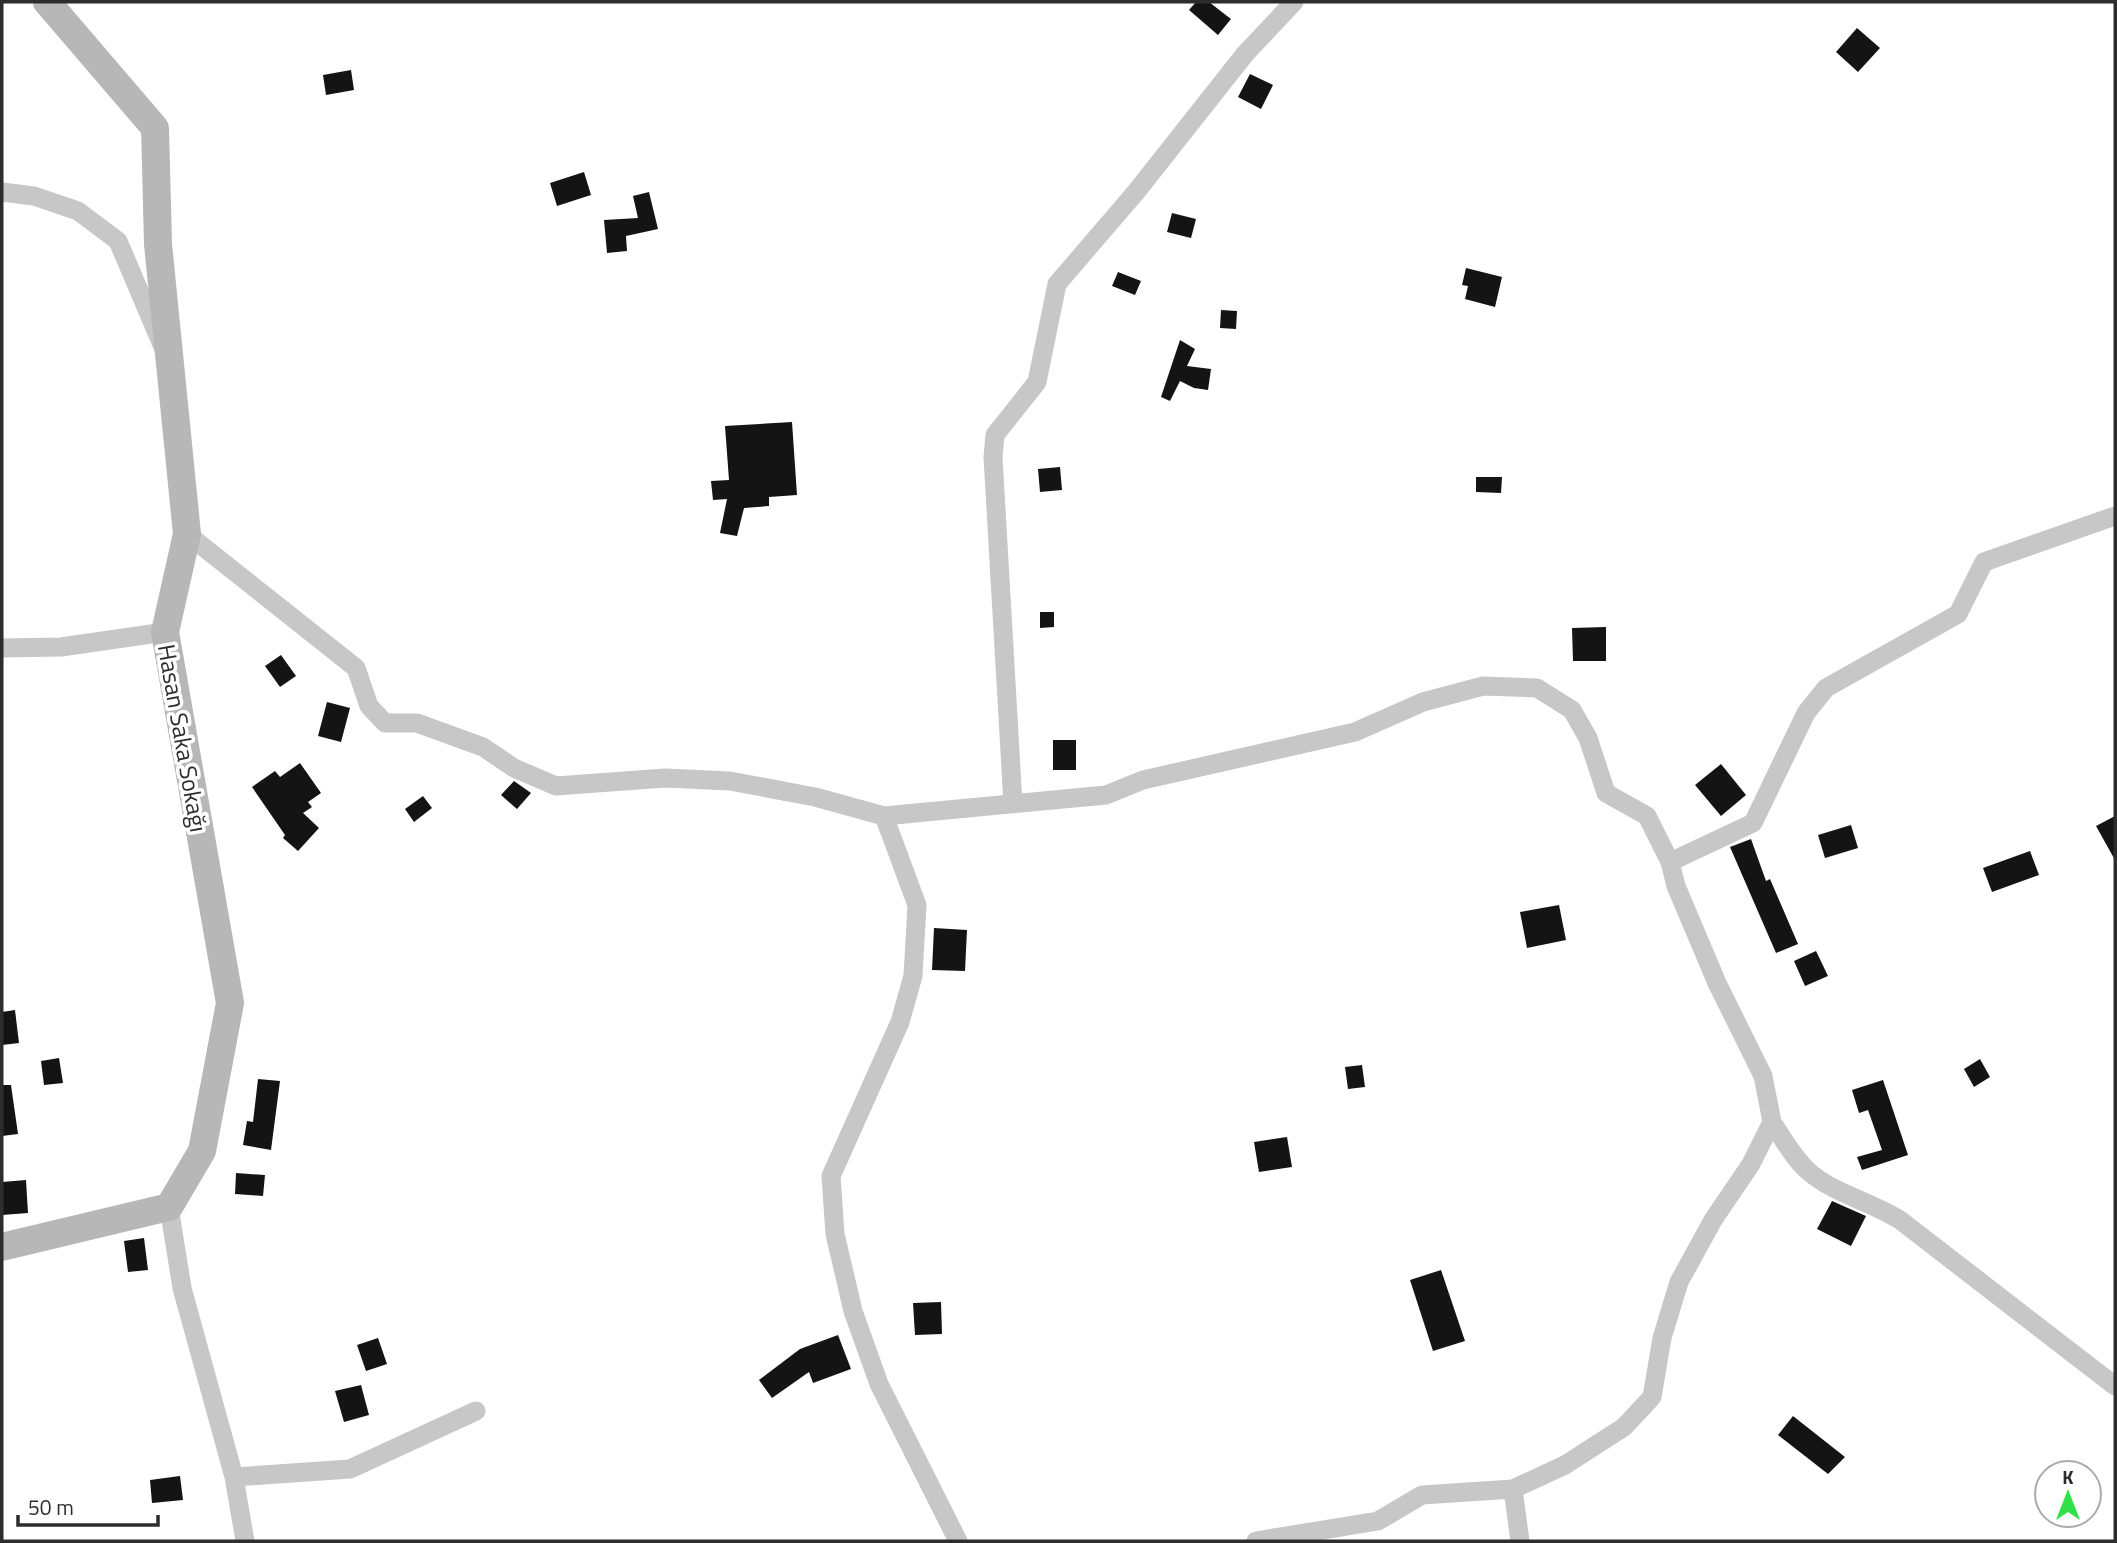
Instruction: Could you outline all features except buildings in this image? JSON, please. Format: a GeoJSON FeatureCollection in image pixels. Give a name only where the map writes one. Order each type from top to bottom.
{"type":"FeatureCollection","features":[{"type":"Feature","properties":{"kind":"street","name":"Hasan Saka Sokağı"},"geometry":{"type":"LineString","coordinates":[[47,2],[155,128],[158,244],[187,534],[165,632],[230,1003],[202,1151],[169,1207]]}},
{"type":"Feature","properties":{"kind":"street"},"geometry":{"type":"LineString","coordinates":[[1013,804],[993,457],[995,435],[1037,382],[1057,284],[1136,192],[1244,54],[1294,2]]}},
{"type":"Feature","properties":{"kind":"street"},"geometry":{"type":"LineString","coordinates":[[2,192],[34,196],[78,211],[118,241],[169,361]]}},
{"type":"Feature","properties":{"kind":"street"},"geometry":{"type":"LineString","coordinates":[[1671,862],[1753,824],[1806,713],[1826,688],[1958,614],[1984,562],[2115,516]]}},
{"type":"Feature","properties":{"kind":"street"},"geometry":{"type":"LineString","coordinates":[[187,534],[356,668],[369,706],[385,723],[417,723],[483,747],[514,768],[556,786],[665,778],[730,782],[815,797],[884,816],[1106,795],[1143,780],[1355,732],[1423,702],[1483,686],[1537,688],[1572,710],[1588,738],[1606,793],[1647,816],[1671,862],[1676,886],[1712,971],[1763,1076],[1772,1122],[1810,1172],[1836,1189],[1868,1202],[1899,1220],[2115,1386]]}},
{"type":"Feature","properties":{"kind":"street"},"geometry":{"type":"LineString","coordinates":[[2,648],[61,647],[165,632]]}},
{"type":"Feature","properties":{"kind":"street"},"geometry":{"type":"LineString","coordinates":[[884,816],[917,905],[913,976],[900,1022],[831,1176],[835,1234],[853,1311],[879,1384],[958,1541]]}},
{"type":"Feature","properties":{"kind":"street"},"geometry":{"type":"LineString","coordinates":[[1256,1541],[1378,1521],[1422,1495],[1513,1489],[1565,1465],[1624,1427],[1652,1397],[1662,1338],[1679,1282],[1713,1220],[1751,1164],[1772,1122]]}},
{"type":"Feature","properties":{"kind":"street"},"geometry":{"type":"LineString","coordinates":[[2,1247],[169,1207],[182,1287],[234,1477],[245,1541]]}},
{"type":"Feature","properties":{"kind":"street"},"geometry":{"type":"LineString","coordinates":[[234,1477],[350,1469],[476,1411]]}},
{"type":"Feature","properties":{"kind":"street"},"geometry":{"type":"LineString","coordinates":[[1513,1489],[1520,1541]]}}]}
